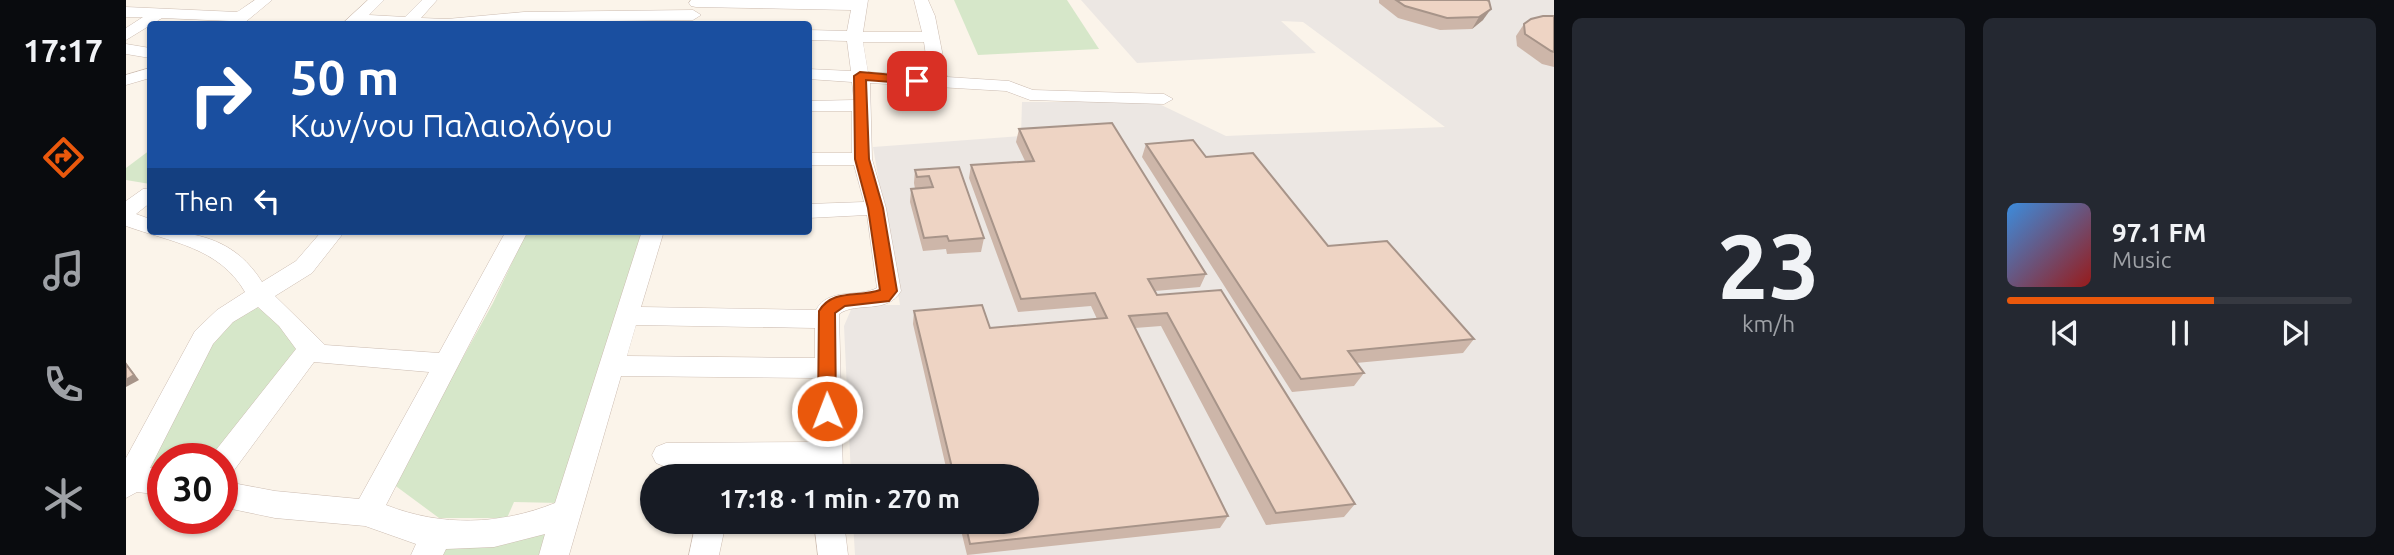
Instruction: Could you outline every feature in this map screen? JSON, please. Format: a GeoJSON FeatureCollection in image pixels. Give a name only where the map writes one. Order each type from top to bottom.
{"type":"FeatureCollection","features":[{"type":"Feature","properties":{"kind":"street"},"geometry":{"type":"LineString","coordinates":[[126,35],[178,0]]}},
{"type":"Feature","properties":{"kind":"street"},"geometry":{"type":"LineString","coordinates":[[354,21],[377,0]]}},
{"type":"Feature","properties":{"kind":"street"},"geometry":{"type":"LineString","coordinates":[[410,21],[430,0]]}},
{"type":"Feature","properties":{"kind":"street"},"geometry":{"type":"LineString","coordinates":[[522,21],[539,0]]}},
{"type":"Feature","properties":{"kind":"street"},"geometry":{"type":"LineString","coordinates":[[921,0],[932,37],[939,82]]}},
{"type":"Feature","properties":{"kind":"street"},"geometry":{"type":"LineString","coordinates":[[130,14],[159,13],[238,21],[260,1]]}},
{"type":"Feature","properties":{"kind":"street"},"geometry":{"type":"LineString","coordinates":[[522,21],[860,3],[854,36],[862,105],[862,159],[876,208],[889,291],[883,297],[834,304],[827,311],[828,464]]}},
{"type":"Feature","properties":{"kind":"street"},"geometry":{"type":"LineString","coordinates":[[812,35],[932,37]]}},
{"type":"Feature","properties":{"kind":"street"},"geometry":{"type":"LineString","coordinates":[[126,49],[147,52]]}},
{"type":"Feature","properties":{"kind":"street"},"geometry":{"type":"LineString","coordinates":[[812,74],[1009,86],[1031,95],[1164,99]]}},
{"type":"Feature","properties":{"kind":"street"},"geometry":{"type":"LineString","coordinates":[[126,80],[147,75]]}},
{"type":"Feature","properties":{"kind":"street"},"geometry":{"type":"LineString","coordinates":[[812,106],[862,105]]}},
{"type":"Feature","properties":{"kind":"street"},"geometry":{"type":"LineString","coordinates":[[812,159],[862,159]]}},
{"type":"Feature","properties":{"kind":"street"},"geometry":{"type":"LineString","coordinates":[[126,211],[147,196]]}},
{"type":"Feature","properties":{"kind":"street"},"geometry":{"type":"LineString","coordinates":[[812,211],[876,208]]}},
{"type":"Feature","properties":{"kind":"street"},"geometry":{"type":"LineString","coordinates":[[126,218],[147,226]]}},
{"type":"Feature","properties":{"kind":"street"},"geometry":{"type":"LineString","coordinates":[[189,235],[209,238],[244,271],[258,294],[287,320],[310,349],[332,357],[448,363]]}},
{"type":"Feature","properties":{"kind":"street"},"geometry":{"type":"LineString","coordinates":[[147,482],[128,482],[204,338],[225,316],[303,267],[331,235]]}},
{"type":"Feature","properties":{"kind":"street"},"geometry":{"type":"LineString","coordinates":[[367,513],[515,235]]}},
{"type":"Feature","properties":{"kind":"street"},"geometry":{"type":"LineString","coordinates":[[554,555],[652,235]]}},
{"type":"Feature","properties":{"kind":"street"},"geometry":{"type":"LineString","coordinates":[[628,316],[826,319]]}},
{"type":"Feature","properties":{"kind":"street"},"geometry":{"type":"LineString","coordinates":[[238,443],[310,349]]}},
{"type":"Feature","properties":{"kind":"street"},"geometry":{"type":"LineString","coordinates":[[612,366],[826,368]]}},
{"type":"Feature","properties":{"kind":"street"},"geometry":{"type":"LineString","coordinates":[[666,455],[716,464]]}},
{"type":"Feature","properties":{"kind":"street"},"geometry":{"type":"LineString","coordinates":[[238,497],[265,503],[367,513],[422,531],[433,544],[523,528],[566,512]]}},
{"type":"Feature","properties":{"kind":"street"},"geometry":{"type":"LineString","coordinates":[[704,555],[708,534]]}},
{"type":"Feature","properties":{"kind":"street"},"geometry":{"type":"LineString","coordinates":[[830,534],[833,555]]}},
{"type":"Feature","properties":{"kind":"shaded area"},"geometry":{"type":"Polygon","coordinates":[[[1081,0],[1554,0],[1554,555],[855,555],[854,534],[1039,534],[1039,464],[850,464],[844,326],[853,305],[900,305],[873,147],[1021,136],[1022,102],[1155,102],[1226,136],[1445,127],[1303,22],[1281,21],[1316,53],[1137,63],[1081,0]]]}},
{"type":"Feature","properties":{"kind":"green space"},"geometry":{"type":"Polygon","coordinates":[[[954,0],[1067,0],[1099,49],[978,55],[954,0]]]}},
{"type":"Feature","properties":{"kind":"green space"},"geometry":{"type":"Polygon","coordinates":[[[147,152],[147,184],[126,180],[126,168],[147,152]]]}},
{"type":"Feature","properties":{"kind":"green space"},"geometry":{"type":"Polygon","coordinates":[[[525,235],[642,235],[560,503],[514,502],[507,518],[439,518],[393,484],[493,303],[525,235]]]}},
{"type":"Feature","properties":{"kind":"green space"},"geometry":{"type":"Polygon","coordinates":[[[255,306],[269,315],[301,349],[227,443],[159,443],[211,345],[235,320],[255,306]]]}},
{"type":"Feature","properties":{"kind":"green space"},"geometry":{"type":"Polygon","coordinates":[[[554,526],[545,555],[438,555],[447,540],[554,526]]]}},
{"type":"Feature","properties":{"kind":"building"},"geometry":{"type":"Polygon","coordinates":[[[1396,0],[1487,0],[1491,9],[1479,17],[1447,18],[1405,6],[1396,0]]]}},
{"type":"Feature","properties":{"kind":"building"},"geometry":{"type":"Polygon","coordinates":[[[1543,16],[1554,16],[1554,52],[1525,34],[1524,24],[1543,16]]]}},
{"type":"Feature","properties":{"kind":"building"},"geometry":{"type":"Polygon","coordinates":[[[1112,123],[1206,274],[1148,279],[1157,295],[1221,290],[1355,504],[1276,513],[1167,313],[1129,316],[1228,516],[970,544],[968,534],[1039,534],[1039,464],[951,464],[914,311],[982,305],[990,328],[1107,318],[1095,293],[1021,299],[971,165],[1034,161],[1019,129],[1112,123]]]}},
{"type":"Feature","properties":{"kind":"building"},"geometry":{"type":"Polygon","coordinates":[[[1193,140],[1206,157],[1253,153],[1328,246],[1387,241],[1474,339],[1348,351],[1364,373],[1301,379],[1146,144],[1193,140]]]}},
{"type":"Feature","properties":{"kind":"building"},"geometry":{"type":"Polygon","coordinates":[[[959,167],[984,238],[949,241],[947,236],[924,238],[911,189],[933,187],[929,176],[917,177],[915,170],[959,167]]]}},
{"type":"Feature","properties":{"kind":"building"},"geometry":{"type":"Polygon","coordinates":[[[126,364],[134,375],[126,380],[126,364]]]}},
{"type":"Feature","properties":{"kind":"route"},"geometry":{"type":"LineString","coordinates":[[827,411],[827,311],[843,300],[883,297],[889,291],[876,208],[862,159],[860,121],[863,94],[860,76],[917,81]]}}]}
